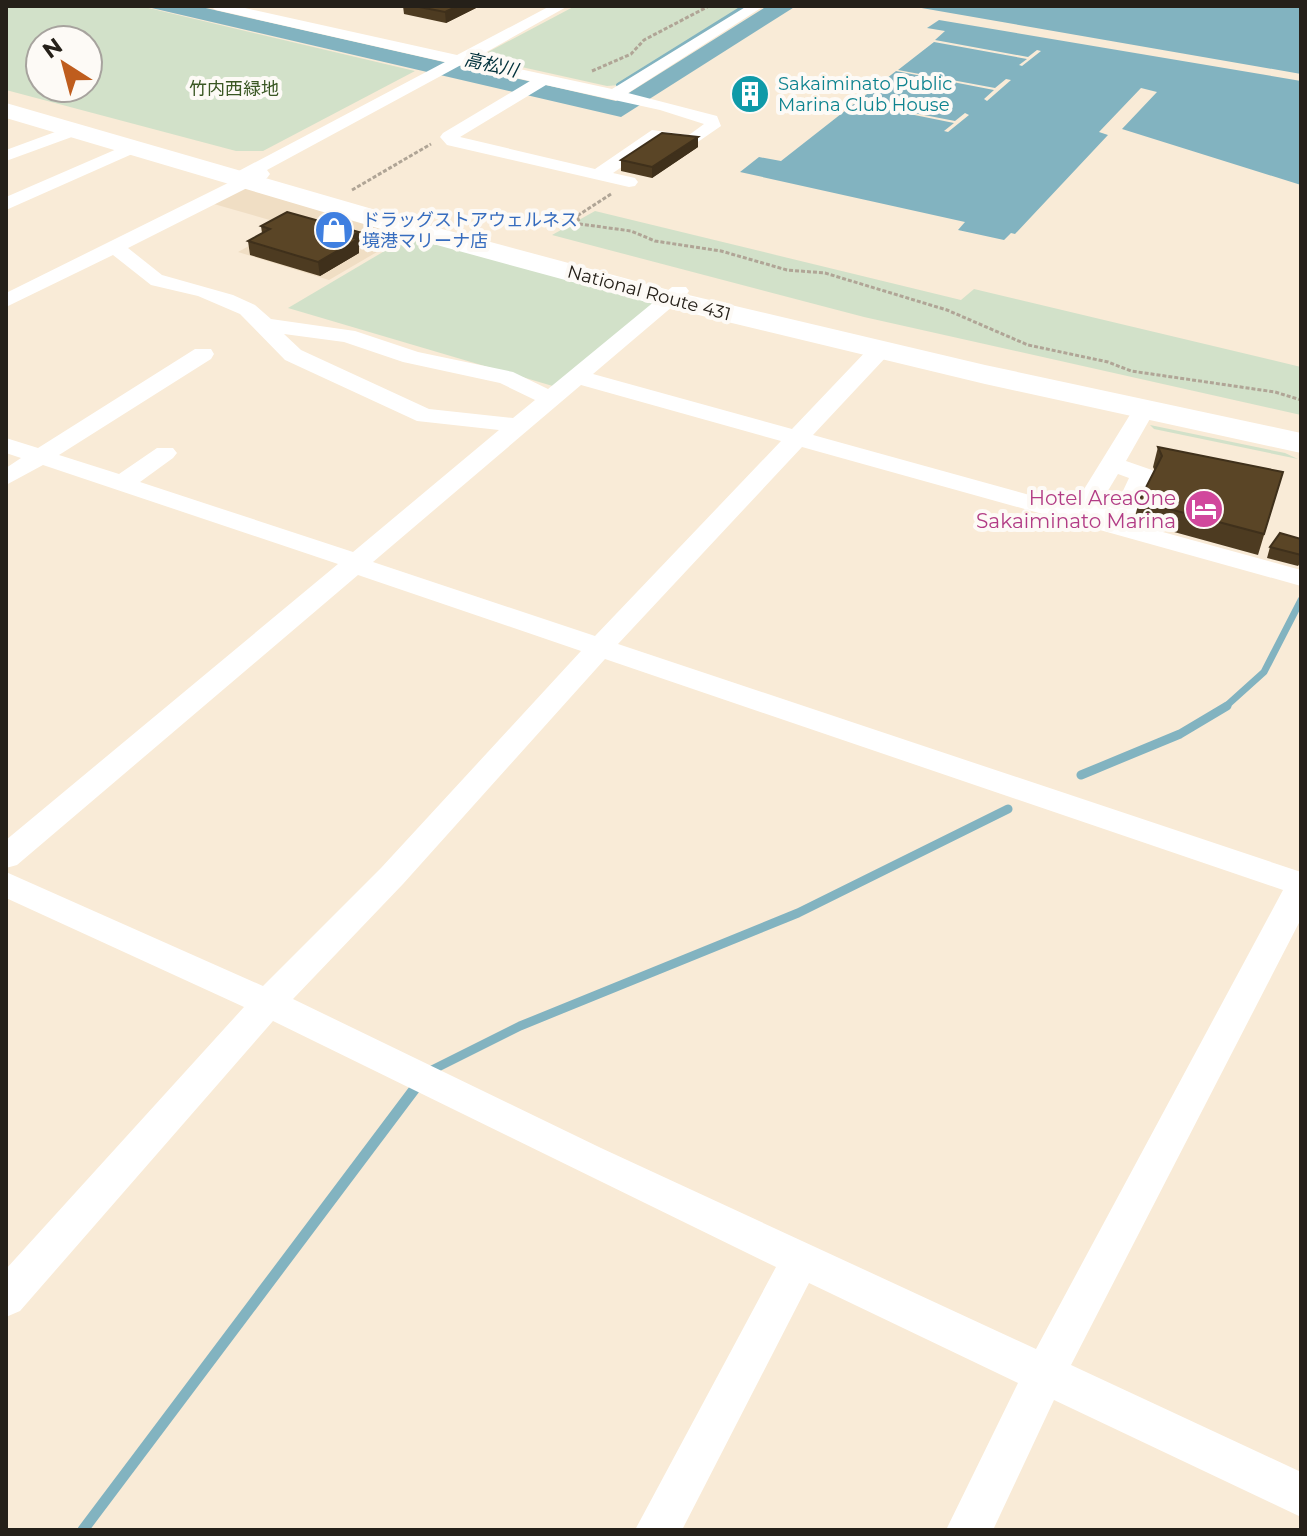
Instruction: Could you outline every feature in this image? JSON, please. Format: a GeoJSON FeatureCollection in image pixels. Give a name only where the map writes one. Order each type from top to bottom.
{"type":"FeatureCollection","features":[{"type":"Feature","properties":{"kind":"highway","name":"National Route 431"},"geometry":{"type":"LineString","coordinates":[[6,100],[251,175],[879,351],[1301,443]]}},
{"type":"Feature","properties":{"kind":"highway","name":"National Route 431"},"geometry":{"type":"LineString","coordinates":[[6,110],[133,147],[251,175]]}},
{"type":"Feature","properties":{"kind":"highway","name":"National Route 431"},"geometry":{"type":"LineString","coordinates":[[674,295],[1301,431]]}},
{"type":"Feature","properties":{"kind":"street"},"geometry":{"type":"LineString","coordinates":[[216,6],[540,81],[647,102],[711,120],[713,126],[692,141],[658,134],[598,175]]}},
{"type":"Feature","properties":{"kind":"street"},"geometry":{"type":"LineString","coordinates":[[6,301],[115,249],[561,6]]}},
{"type":"Feature","properties":{"kind":"street"},"geometry":{"type":"LineString","coordinates":[[617,96],[757,6]]}},
{"type":"Feature","properties":{"kind":"street"},"geometry":{"type":"LineString","coordinates":[[540,81],[449,137],[453,141],[629,182]]}},
{"type":"Feature","properties":{"kind":"street"},"geometry":{"type":"LineString","coordinates":[[6,156],[74,130]]}},
{"type":"Feature","properties":{"kind":"street"},"geometry":{"type":"LineString","coordinates":[[6,204],[133,147]]}},
{"type":"Feature","properties":{"kind":"street"},"geometry":{"type":"LineString","coordinates":[[115,249],[124,252],[152,278],[198,289],[238,304],[266,325],[277,342],[293,355],[425,416],[468,418],[518,426]]}},
{"type":"Feature","properties":{"kind":"street"},"geometry":{"type":"LineString","coordinates":[[6,857],[674,295]]}},
{"type":"Feature","properties":{"kind":"street"},"geometry":{"type":"LineString","coordinates":[[266,325],[347,336],[477,373],[505,377],[551,399]]}},
{"type":"Feature","properties":{"kind":"street"},"geometry":{"type":"LineString","coordinates":[[6,1298],[268,1003],[392,876],[600,647],[879,351]]}},
{"type":"Feature","properties":{"kind":"street"},"geometry":{"type":"LineString","coordinates":[[6,478],[203,354]]}},
{"type":"Feature","properties":{"kind":"street"},"geometry":{"type":"LineString","coordinates":[[578,377],[1297,577]]}},
{"type":"Feature","properties":{"kind":"street"},"geometry":{"type":"LineString","coordinates":[[1111,464],[1144,410]]}},
{"type":"Feature","properties":{"kind":"street"},"geometry":{"type":"LineString","coordinates":[[6,445],[1301,886],[1044,1375],[969,1530]]}},
{"type":"Feature","properties":{"kind":"street"},"geometry":{"type":"LineString","coordinates":[[121,484],[165,453]]}},
{"type":"Feature","properties":{"kind":"street"},"geometry":{"type":"LineString","coordinates":[[6,884],[268,1003],[1301,1495]]}},
{"type":"Feature","properties":{"kind":"street"},"geometry":{"type":"LineString","coordinates":[[658,1530],[801,1259]]}},
{"type":"Feature","properties":{"kind":"path"},"geometry":{"type":"LineString","coordinates":[[584,74],[631,54],[644,40],[709,6]]}},
{"type":"Feature","properties":{"kind":"path"},"geometry":{"type":"LineString","coordinates":[[629,182],[577,216],[580,224],[631,231],[655,241],[721,251],[787,270],[825,273],[960,314],[1028,345],[1108,362],[1131,371],[1275,392],[1301,400]]}},
{"type":"Feature","properties":{"kind":"shaded area","name":"ドラッグストアウェルネス 境港マリーナ店"},"geometry":{"type":"Polygon","coordinates":[[[242,187],[406,235],[329,280],[238,252],[287,225],[207,202],[242,187]]]}},
{"type":"Feature","properties":{"kind":"green space","name":"竹内西緑地"},"geometry":{"type":"Polygon","coordinates":[[[6,6],[140,6],[415,71],[263,151],[236,151],[59,104],[104,104],[104,24],[24,24],[24,95],[6,90],[6,6]]]}},
{"type":"Feature","properties":{"kind":"green space"},"geometry":{"type":"Polygon","coordinates":[[[575,6],[749,6],[620,85],[607,86],[494,61],[488,52],[575,6]]]}},
{"type":"Feature","properties":{"kind":"green space"},"geometry":{"type":"Polygon","coordinates":[[[595,211],[961,300],[974,289],[1301,367],[1301,415],[864,317],[552,235],[595,211]]]}},
{"type":"Feature","properties":{"kind":"green space"},"geometry":{"type":"Polygon","coordinates":[[[410,236],[655,303],[556,387],[288,308],[410,236]]]}},
{"type":"Feature","properties":{"kind":"green space"},"geometry":{"type":"Polygon","coordinates":[[[1150,425],[1285,453],[1298,459],[1154,429],[1150,425]]]}},
{"type":"Feature","properties":{"kind":"water"},"geometry":{"type":"Polygon","coordinates":[[[143,6],[197,6],[616,101],[767,6],[796,6],[621,117],[143,6]]]}},
{"type":"Feature","properties":{"kind":"water"},"geometry":{"type":"Polygon","coordinates":[[[910,6],[1301,6],[1301,74],[910,6]]]}},
{"type":"Feature","properties":{"kind":"water"},"geometry":{"type":"Polygon","coordinates":[[[939,20],[1301,81],[1301,185],[1122,129],[1157,92],[1141,88],[1099,132],[1108,135],[1015,234],[1011,233],[1004,240],[958,230],[965,222],[740,172],[759,157],[781,161],[855,103],[954,123],[944,131],[948,132],[969,115],[965,113],[955,121],[857,102],[896,71],[994,90],[984,99],[987,101],[1011,80],[1006,79],[995,88],[898,70],[934,42],[1027,59],[1019,65],[1022,66],[1041,51],[1037,50],[1028,57],[935,40],[945,31],[927,28],[939,20]]]}},
{"type":"Feature","properties":{"kind":"building"},"geometry":{"type":"Polygon","coordinates":[[[414,6],[458,6],[445,12],[414,6]]]}},
{"type":"Feature","properties":{"kind":"building"},"geometry":{"type":"Polygon","coordinates":[[[662,133],[698,137],[652,167],[621,160],[662,133]]]}},
{"type":"Feature","properties":{"kind":"building"},"geometry":{"type":"Polygon","coordinates":[[[287,212],[359,232],[350,237],[358,239],[318,262],[248,241],[270,229],[261,226],[287,212]]]}},
{"type":"Feature","properties":{"kind":"building","name":"Hotel AreaOne Sakaiminato Marina"},"geometry":{"type":"Polygon","coordinates":[[[1158,447],[1283,472],[1264,534],[1139,501],[1162,456],[1158,447]]]}},
{"type":"Feature","properties":{"kind":"building"},"geometry":{"type":"Polygon","coordinates":[[[1280,533],[1301,539],[1301,555],[1270,547],[1280,533]]]}},
{"type":"Feature","properties":{"kind":"waterway"},"geometry":{"type":"LineString","coordinates":[[618,85],[745,6]]}},
{"type":"Feature","properties":{"kind":"waterway"},"geometry":{"type":"LineString","coordinates":[[1225,707],[1264,672],[1301,600]]}},
{"type":"Feature","properties":{"kind":"waterway"},"geometry":{"type":"LineString","coordinates":[[1081,775],[1180,734],[1225,707]]}},
{"type":"Feature","properties":{"kind":"waterway"},"geometry":{"type":"LineString","coordinates":[[428,1072],[520,1026],[798,913],[1008,809]]}},
{"type":"Feature","properties":{"kind":"waterway"},"geometry":{"type":"LineString","coordinates":[[83,1530],[419,1083]]}},
{"type":"Feature","properties":{"kind":"place","name":"Sakaiminato Public Marina Club House"},"geometry":{"type":"Point","coordinates":[750,94]}},
{"type":"Feature","properties":{"kind":"place","name":"ドラッグストアウェルネス 境港マリーナ店"},"geometry":{"type":"Point","coordinates":[334,230]}},
{"type":"Feature","properties":{"kind":"place","name":"Hotel AreaOne Sakaiminato Marina"},"geometry":{"type":"Point","coordinates":[1204,509]}},
{"type":"Feature","properties":{"kind":"water label","name":"高松川"},"geometry":{"type":"Point","coordinates":[491,65]}}]}
